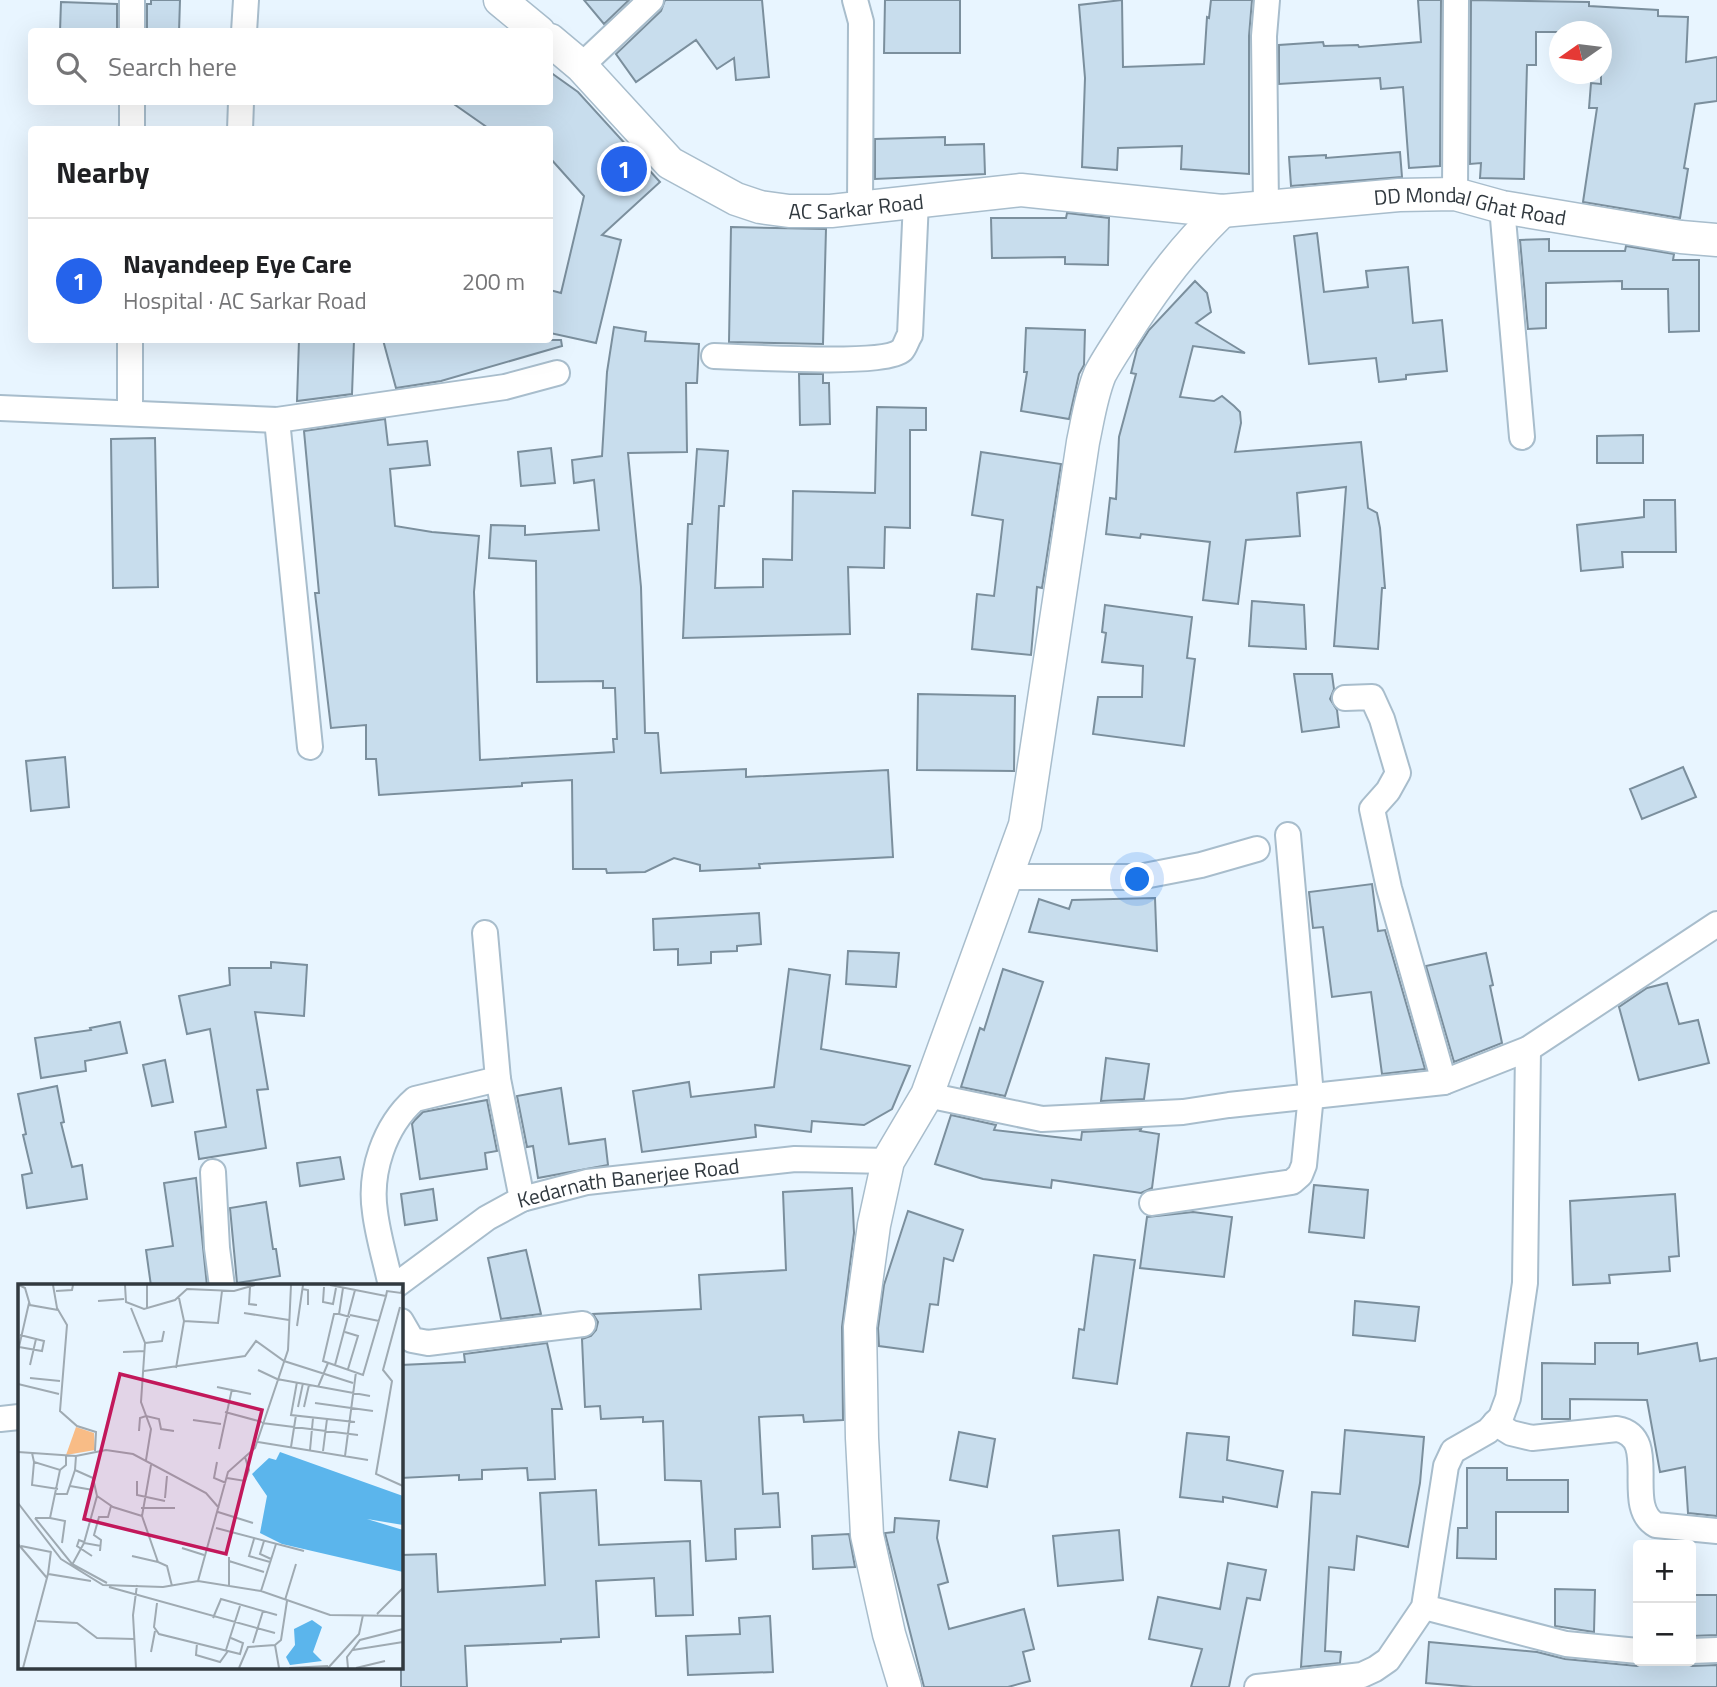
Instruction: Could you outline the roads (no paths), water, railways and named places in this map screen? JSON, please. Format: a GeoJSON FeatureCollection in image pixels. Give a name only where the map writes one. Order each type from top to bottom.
{"type":"FeatureCollection","features":[{"type":"Feature","properties":{"kind":"street"},"geometry":{"type":"LineString","coordinates":[[132,0],[132,28]]}},
{"type":"Feature","properties":{"kind":"street"},"geometry":{"type":"LineString","coordinates":[[244,28],[246,0]]}},
{"type":"Feature","properties":{"kind":"street"},"geometry":{"type":"LineString","coordinates":[[500,0],[534,28]]}},
{"type":"Feature","properties":{"kind":"street"},"geometry":{"type":"LineString","coordinates":[[581,66],[651,0]]}},
{"type":"Feature","properties":{"kind":"street"},"geometry":{"type":"LineString","coordinates":[[855,0],[861,22],[859,208]]}},
{"type":"Feature","properties":{"kind":"street"},"geometry":{"type":"LineString","coordinates":[[1266,205],[1264,36],[1267,0]]}},
{"type":"Feature","properties":{"kind":"street"},"geometry":{"type":"LineString","coordinates":[[1455,194],[1456,0]]}},
{"type":"Feature","properties":{"kind":"street","name":"AC Sarkar Road"},"geometry":{"type":"LineString","coordinates":[[553,43],[581,66],[670,163],[736,199],[760,207],[789,211],[859,208],[1021,190],[1222,211]]}},
{"type":"Feature","properties":{"kind":"street"},"geometry":{"type":"LineString","coordinates":[[132,105],[132,126]]}},
{"type":"Feature","properties":{"kind":"street"},"geometry":{"type":"LineString","coordinates":[[240,126],[241,105]]}},
{"type":"Feature","properties":{"kind":"street","name":"DD Mondal Ghat Road"},"geometry":{"type":"LineString","coordinates":[[1222,211],[1399,195],[1455,194],[1502,207],[1681,237],[1717,240]]}},
{"type":"Feature","properties":{"kind":"street"},"geometry":{"type":"LineString","coordinates":[[714,356],[864,359],[891,355],[902,349],[909,335],[916,201]]}},
{"type":"Feature","properties":{"kind":"street"},"geometry":{"type":"LineString","coordinates":[[1502,207],[1522,437]]}},
{"type":"Feature","properties":{"kind":"street"},"geometry":{"type":"LineString","coordinates":[[905,1687],[889,1634],[867,1535],[860,1327],[874,1225],[888,1161],[928,1095],[1025,825],[1083,442],[1093,394],[1115,349],[1155,287],[1189,243],[1222,211]]}},
{"type":"Feature","properties":{"kind":"street"},"geometry":{"type":"LineString","coordinates":[[130,343],[130,414]]}},
{"type":"Feature","properties":{"kind":"street"},"geometry":{"type":"LineString","coordinates":[[0,408],[277,420],[505,387],[557,373]]}},
{"type":"Feature","properties":{"kind":"street"},"geometry":{"type":"LineString","coordinates":[[277,420],[310,747]]}},
{"type":"Feature","properties":{"kind":"street"},"geometry":{"type":"LineString","coordinates":[[1345,698],[1372,696],[1382,719],[1398,773],[1388,791],[1371,809],[1389,888],[1444,1082]]}},
{"type":"Feature","properties":{"kind":"street"},"geometry":{"type":"LineString","coordinates":[[1152,1203],[1292,1182],[1300,1175],[1304,1166],[1311,1095],[1288,835]]}},
{"type":"Feature","properties":{"kind":"street"},"geometry":{"type":"LineString","coordinates":[[1006,877],[1139,877],[1201,865],[1257,849]]}},
{"type":"Feature","properties":{"kind":"street"},"geometry":{"type":"LineString","coordinates":[[928,1095],[1042,1119],[1183,1112],[1311,1095],[1444,1082],[1528,1049],[1717,924]]}},
{"type":"Feature","properties":{"kind":"street"},"geometry":{"type":"LineString","coordinates":[[485,933],[498,1079],[522,1199]]}},
{"type":"Feature","properties":{"kind":"street"},"geometry":{"type":"LineString","coordinates":[[1256,1687],[1362,1675],[1375,1678],[1424,1607],[1446,1466],[1453,1451],[1488,1431],[1501,1417],[1508,1398],[1525,1283],[1528,1049]]}},
{"type":"Feature","properties":{"kind":"street"},"geometry":{"type":"LineString","coordinates":[[393,1284],[375,1211],[374,1183],[379,1156],[391,1130],[406,1107],[415,1100],[498,1079]]}},
{"type":"Feature","properties":{"kind":"street","name":"Kedarnath Banerjee Road"},"geometry":{"type":"LineString","coordinates":[[396,1284],[487,1218],[522,1199],[587,1182],[795,1159],[888,1161]]}},
{"type":"Feature","properties":{"kind":"street"},"geometry":{"type":"LineString","coordinates":[[213,1172],[222,1284]]}},
{"type":"Feature","properties":{"kind":"street"},"geometry":{"type":"LineString","coordinates":[[402,1323],[412,1340],[428,1343],[583,1324]]}},
{"type":"Feature","properties":{"kind":"street"},"geometry":{"type":"LineString","coordinates":[[0,1419],[18,1417]]}},
{"type":"Feature","properties":{"kind":"street"},"geometry":{"type":"LineString","coordinates":[[1495,1423],[1511,1433],[1532,1438],[1617,1429],[1626,1431],[1633,1435],[1639,1448],[1642,1507],[1649,1521],[1656,1525],[1717,1531]]}},
{"type":"Feature","properties":{"kind":"street"},"geometry":{"type":"LineString","coordinates":[[1424,1607],[1566,1644],[1633,1651]]}},
{"type":"Feature","properties":{"kind":"street"},"geometry":{"type":"LineString","coordinates":[[1696,1651],[1717,1650]]}},
{"type":"Feature","properties":{"kind":"place","name":"Nayandeep Eye Care"},"geometry":{"type":"Point","coordinates":[624,169]}}]}
